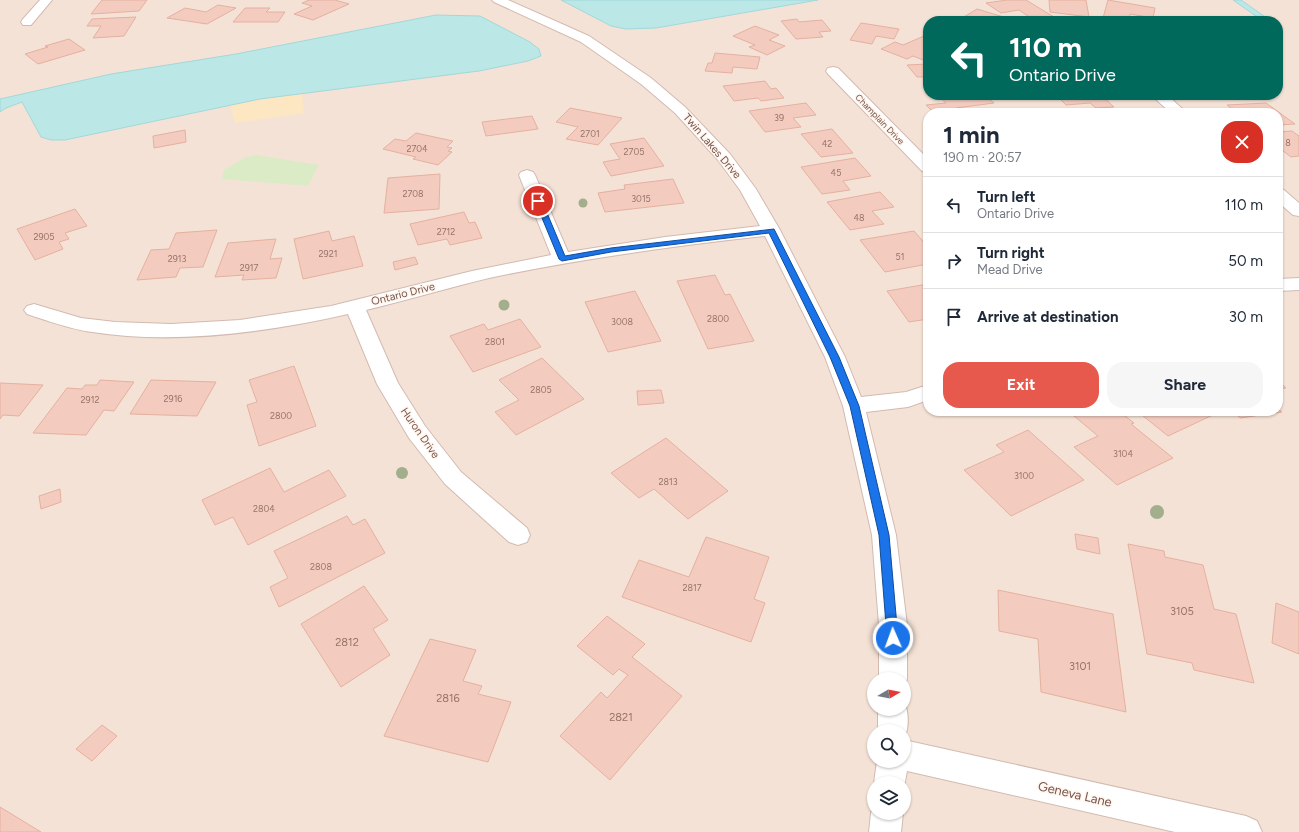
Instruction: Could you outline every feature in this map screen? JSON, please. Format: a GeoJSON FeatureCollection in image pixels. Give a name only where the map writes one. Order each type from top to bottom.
{"type":"FeatureCollection","features":[{"type":"Feature","properties":{"kind":"street"},"geometry":{"type":"LineString","coordinates":[[27,22],[46,0]]}},
{"type":"Feature","properties":{"kind":"street","name":"Twin Lakes Drive"},"geometry":{"type":"LineString","coordinates":[[498,0],[552,23],[600,48],[646,81],[680,110],[724,157],[748,189],[771,230],[835,357],[854,406],[884,535],[893,625],[893,672]]}},
{"type":"Feature","properties":{"kind":"street","name":"Champlain Drive"},"geometry":{"type":"LineString","coordinates":[[833,71],[923,163]]}},
{"type":"Feature","properties":{"kind":"street"},"geometry":{"type":"LineString","coordinates":[[1164,100],[1174,108]]}},
{"type":"Feature","properties":{"kind":"street"},"geometry":{"type":"LineString","coordinates":[[527,175],[562,259]]}},
{"type":"Feature","properties":{"kind":"street"},"geometry":{"type":"LineString","coordinates":[[1283,198],[1299,211]]}},
{"type":"Feature","properties":{"kind":"street","name":"Ontario Drive"},"geometry":{"type":"LineString","coordinates":[[34,310],[82,324],[144,330],[198,329],[248,325],[310,316],[355,307],[489,273],[611,250],[771,230]]}},
{"type":"Feature","properties":{"kind":"street"},"geometry":{"type":"LineString","coordinates":[[1283,285],[1299,284]]}},
{"type":"Feature","properties":{"kind":"street","name":"Huron Drive"},"geometry":{"type":"LineString","coordinates":[[355,307],[388,384],[417,432],[453,478],[518,535]]}},
{"type":"Feature","properties":{"kind":"street"},"geometry":{"type":"LineString","coordinates":[[854,406],[908,400],[923,394]]}},
{"type":"Feature","properties":{"kind":"street","name":"Geneva Lane"},"geometry":{"type":"LineString","coordinates":[[911,756],[966,770],[1246,832]]}},
{"type":"Feature","properties":{"kind":"street"},"geometry":{"type":"LineString","coordinates":[[885,832],[886,820]]}},
{"type":"Feature","properties":{"kind":"shaded area"},"geometry":{"type":"Polygon","coordinates":[[[0,0],[1299,0],[1299,832],[0,832],[0,0]]]}},
{"type":"Feature","properties":{"kind":"green space"},"geometry":{"type":"Polygon","coordinates":[[[256,155],[319,165],[308,186],[222,179],[224,170],[246,157],[256,155]]]}},
{"type":"Feature","properties":{"kind":"sand"},"geometry":{"type":"Polygon","coordinates":[[[302,93],[304,113],[235,123],[230,105],[302,93]]]}},
{"type":"Feature","properties":{"kind":"water"},"geometry":{"type":"Polygon","coordinates":[[[561,0],[818,0],[656,28],[626,29],[611,26],[561,0]]]}},
{"type":"Feature","properties":{"kind":"water"},"geometry":{"type":"Polygon","coordinates":[[[1233,0],[1241,0],[1264,16],[1256,16],[1233,0]]]}},
{"type":"Feature","properties":{"kind":"water"},"geometry":{"type":"Polygon","coordinates":[[[436,15],[480,16],[530,42],[539,49],[541,56],[528,61],[479,71],[260,99],[65,140],[51,140],[41,137],[22,102],[0,112],[0,99],[111,74],[236,54],[436,15]]]}},
{"type":"Feature","properties":{"kind":"building"},"geometry":{"type":"Polygon","coordinates":[[[102,0],[147,0],[139,11],[91,14],[102,0]]]}},
{"type":"Feature","properties":{"kind":"building"},"geometry":{"type":"Polygon","coordinates":[[[309,0],[335,0],[349,4],[313,20],[294,14],[312,6],[302,3],[309,0]]]}},
{"type":"Feature","properties":{"kind":"building"},"geometry":{"type":"Polygon","coordinates":[[[1007,0],[1026,0],[1052,16],[1028,16],[1019,10],[1001,13],[986,3],[1007,0]]]}},
{"type":"Feature","properties":{"kind":"building"},"geometry":{"type":"Polygon","coordinates":[[[1049,0],[1086,0],[1089,16],[1081,16],[1050,12],[1049,0]]]}},
{"type":"Feature","properties":{"kind":"building"},"geometry":{"type":"Polygon","coordinates":[[[1108,0],[1155,8],[1153,16],[1130,14],[1130,16],[1104,16],[1108,0]]]}},
{"type":"Feature","properties":{"kind":"building"},"geometry":{"type":"Polygon","coordinates":[[[218,5],[236,8],[207,24],[167,18],[185,8],[206,12],[218,5]]]}},
{"type":"Feature","properties":{"kind":"building"},"geometry":{"type":"Polygon","coordinates":[[[245,8],[270,8],[266,12],[285,12],[278,22],[233,22],[245,8]]]}},
{"type":"Feature","properties":{"kind":"building"},"geometry":{"type":"Polygon","coordinates":[[[977,9],[1000,16],[965,16],[977,9]]]}},
{"type":"Feature","properties":{"kind":"building"},"geometry":{"type":"Polygon","coordinates":[[[136,17],[124,36],[93,38],[101,26],[87,26],[92,19],[136,17]]]}},
{"type":"Feature","properties":{"kind":"building"},"geometry":{"type":"Polygon","coordinates":[[[797,19],[799,22],[822,20],[831,31],[819,32],[823,37],[796,39],[781,21],[797,19]]]}},
{"type":"Feature","properties":{"kind":"building"},"geometry":{"type":"Polygon","coordinates":[[[861,23],[899,29],[894,39],[876,36],[872,44],[850,40],[861,23]]]}},
{"type":"Feature","properties":{"kind":"building"},"geometry":{"type":"Polygon","coordinates":[[[755,26],[779,35],[769,40],[785,46],[767,55],[749,47],[755,45],[733,36],[755,26]]]}},
{"type":"Feature","properties":{"kind":"building"},"geometry":{"type":"Polygon","coordinates":[[[923,36],[923,60],[913,56],[907,59],[881,49],[895,42],[903,45],[923,36]]]}},
{"type":"Feature","properties":{"kind":"building"},"geometry":{"type":"Polygon","coordinates":[[[69,39],[85,50],[38,64],[25,54],[48,47],[45,46],[69,39]]]}},
{"type":"Feature","properties":{"kind":"building"},"geometry":{"type":"Polygon","coordinates":[[[715,53],[760,57],[757,69],[733,67],[732,73],[705,71],[708,63],[712,63],[715,53]]]}},
{"type":"Feature","properties":{"kind":"building"},"geometry":{"type":"Polygon","coordinates":[[[923,64],[923,77],[917,77],[907,65],[923,64]]]}},
{"type":"Feature","properties":{"kind":"building"},"geometry":{"type":"Polygon","coordinates":[[[765,81],[771,89],[776,88],[784,98],[761,101],[758,98],[734,101],[723,86],[765,81]]]}},
{"type":"Feature","properties":{"kind":"building"},"geometry":{"type":"Polygon","coordinates":[[[943,100],[990,100],[994,103],[956,108],[929,108],[926,105],[946,103],[943,100]]]}},
{"type":"Feature","properties":{"kind":"building"},"geometry":{"type":"Polygon","coordinates":[[[1061,100],[1106,100],[1114,107],[1096,108],[1090,103],[1066,105],[1061,100]]]}},
{"type":"Feature","properties":{"kind":"building"},"geometry":{"type":"Polygon","coordinates":[[[806,103],[816,115],[793,118],[801,127],[765,132],[749,111],[806,103]]]}},
{"type":"Feature","properties":{"kind":"building"},"geometry":{"type":"Polygon","coordinates":[[[1266,103],[1273,108],[1231,108],[1227,105],[1266,103]]]}},
{"type":"Feature","properties":{"kind":"building"},"geometry":{"type":"Polygon","coordinates":[[[570,108],[622,118],[598,145],[566,139],[578,127],[556,122],[570,108]]]}},
{"type":"Feature","properties":{"kind":"building"},"geometry":{"type":"Polygon","coordinates":[[[1283,115],[1295,124],[1283,125],[1283,115]]]}},
{"type":"Feature","properties":{"kind":"building"},"geometry":{"type":"Polygon","coordinates":[[[532,116],[538,129],[486,136],[482,122],[532,116]]]}},
{"type":"Feature","properties":{"kind":"building"},"geometry":{"type":"Polygon","coordinates":[[[832,129],[853,153],[821,157],[801,134],[832,129]]]}},
{"type":"Feature","properties":{"kind":"building"},"geometry":{"type":"Polygon","coordinates":[[[185,130],[186,142],[154,148],[153,136],[185,130]]]}},
{"type":"Feature","properties":{"kind":"building"},"geometry":{"type":"Polygon","coordinates":[[[1292,131],[1299,136],[1299,156],[1291,157],[1283,151],[1283,132],[1292,131]]]}},
{"type":"Feature","properties":{"kind":"building"},"geometry":{"type":"Polygon","coordinates":[[[416,133],[453,141],[447,147],[452,148],[448,151],[452,152],[438,165],[413,159],[416,157],[383,149],[395,139],[406,141],[416,133]]]}},
{"type":"Feature","properties":{"kind":"building"},"geometry":{"type":"Polygon","coordinates":[[[644,138],[664,166],[611,176],[603,162],[620,159],[610,144],[644,138]]]}},
{"type":"Feature","properties":{"kind":"building"},"geometry":{"type":"Polygon","coordinates":[[[855,158],[871,176],[843,181],[850,190],[822,194],[801,167],[855,158]]]}},
{"type":"Feature","properties":{"kind":"building"},"geometry":{"type":"Polygon","coordinates":[[[440,174],[439,209],[384,213],[388,178],[440,174]]]}},
{"type":"Feature","properties":{"kind":"building"},"geometry":{"type":"Polygon","coordinates":[[[673,179],[684,203],[605,212],[598,193],[625,189],[624,185],[673,179]]]}},
{"type":"Feature","properties":{"kind":"building"},"geometry":{"type":"Polygon","coordinates":[[[880,192],[894,207],[872,211],[884,224],[850,230],[827,202],[880,192]]]}},
{"type":"Feature","properties":{"kind":"building"},"geometry":{"type":"Polygon","coordinates":[[[75,209],[87,226],[65,233],[69,239],[59,242],[63,249],[35,260],[17,229],[75,209]]]}},
{"type":"Feature","properties":{"kind":"building"},"geometry":{"type":"Polygon","coordinates":[[[464,212],[469,223],[475,222],[482,238],[450,245],[447,239],[418,245],[410,224],[464,212]]]}},
{"type":"Feature","properties":{"kind":"building"},"geometry":{"type":"Polygon","coordinates":[[[217,230],[203,267],[180,268],[176,277],[137,280],[151,250],[169,249],[176,233],[217,230]]]}},
{"type":"Feature","properties":{"kind":"building"},"geometry":{"type":"Polygon","coordinates":[[[329,231],[332,241],[354,236],[363,266],[303,279],[294,239],[329,231]]]}},
{"type":"Feature","properties":{"kind":"building"},"geometry":{"type":"Polygon","coordinates":[[[914,231],[923,241],[923,265],[885,272],[860,240],[914,231]]]}},
{"type":"Feature","properties":{"kind":"building"},"geometry":{"type":"Polygon","coordinates":[[[276,239],[270,259],[282,258],[276,278],[242,280],[244,275],[215,277],[228,243],[276,239]]]}},
{"type":"Feature","properties":{"kind":"building"},"geometry":{"type":"Polygon","coordinates":[[[415,257],[418,264],[395,270],[393,262],[415,257]]]}},
{"type":"Feature","properties":{"kind":"building"},"geometry":{"type":"Polygon","coordinates":[[[715,275],[725,295],[730,294],[754,341],[708,349],[677,281],[715,275]]]}},
{"type":"Feature","properties":{"kind":"building"},"geometry":{"type":"Polygon","coordinates":[[[923,285],[923,320],[909,322],[887,291],[923,285]]]}},
{"type":"Feature","properties":{"kind":"building"},"geometry":{"type":"Polygon","coordinates":[[[635,291],[661,341],[608,352],[585,302],[635,291]]]}},
{"type":"Feature","properties":{"kind":"building"},"geometry":{"type":"Polygon","coordinates":[[[520,319],[541,347],[473,372],[450,336],[484,324],[488,330],[520,319]]]}},
{"type":"Feature","properties":{"kind":"building"},"geometry":{"type":"Polygon","coordinates":[[[542,358],[584,399],[516,435],[495,412],[519,400],[499,380],[542,358]]]}},
{"type":"Feature","properties":{"kind":"building"},"geometry":{"type":"Polygon","coordinates":[[[294,366],[316,426],[259,446],[247,405],[257,402],[249,380],[294,366]]]}},
{"type":"Feature","properties":{"kind":"building"},"geometry":{"type":"Polygon","coordinates":[[[100,380],[134,382],[114,411],[104,410],[86,435],[33,433],[67,388],[82,389],[85,385],[97,385],[100,380]]]}},
{"type":"Feature","properties":{"kind":"building"},"geometry":{"type":"Polygon","coordinates":[[[151,380],[216,382],[197,416],[130,414],[151,380]]]}},
{"type":"Feature","properties":{"kind":"building"},"geometry":{"type":"Polygon","coordinates":[[[0,383],[43,385],[19,416],[3,415],[0,419],[0,383]]]}},
{"type":"Feature","properties":{"kind":"building"},"geometry":{"type":"Polygon","coordinates":[[[661,390],[664,403],[638,405],[637,391],[661,390]]]}},
{"type":"Feature","properties":{"kind":"building"},"geometry":{"type":"Polygon","coordinates":[[[1074,416],[1125,416],[1134,423],[1131,424],[1173,458],[1117,485],[1074,447],[1098,436],[1074,416]]]}},
{"type":"Feature","properties":{"kind":"building"},"geometry":{"type":"Polygon","coordinates":[[[1143,416],[1211,416],[1168,436],[1143,416]]]}},
{"type":"Feature","properties":{"kind":"building"},"geometry":{"type":"Polygon","coordinates":[[[1238,416],[1254,416],[1240,418],[1238,416]]]}},
{"type":"Feature","properties":{"kind":"building"},"geometry":{"type":"Polygon","coordinates":[[[1028,430],[1084,480],[1011,516],[964,470],[1004,452],[996,445],[1028,430]]]}},
{"type":"Feature","properties":{"kind":"building"},"geometry":{"type":"Polygon","coordinates":[[[666,438],[728,491],[688,519],[654,489],[639,498],[611,473],[666,438]]]}},
{"type":"Feature","properties":{"kind":"building"},"geometry":{"type":"Polygon","coordinates":[[[270,468],[284,492],[329,470],[346,496],[248,545],[233,517],[215,525],[202,500],[270,468]]]}},
{"type":"Feature","properties":{"kind":"building"},"geometry":{"type":"Polygon","coordinates":[[[60,489],[61,502],[41,509],[39,496],[60,489]]]}},
{"type":"Feature","properties":{"kind":"building"},"geometry":{"type":"Polygon","coordinates":[[[347,516],[353,525],[365,519],[385,553],[279,607],[270,587],[288,578],[274,551],[347,516]]]}},
{"type":"Feature","properties":{"kind":"building"},"geometry":{"type":"Polygon","coordinates":[[[1075,534],[1098,538],[1100,554],[1077,549],[1075,534]]]}},
{"type":"Feature","properties":{"kind":"building"},"geometry":{"type":"Polygon","coordinates":[[[706,537],[769,557],[754,599],[765,603],[751,642],[622,597],[639,560],[689,577],[706,537]]]}},
{"type":"Feature","properties":{"kind":"building"},"geometry":{"type":"Polygon","coordinates":[[[1128,544],[1164,551],[1165,557],[1203,565],[1214,609],[1236,614],[1254,683],[1194,670],[1192,663],[1147,654],[1128,544]]]}},
{"type":"Feature","properties":{"kind":"building"},"geometry":{"type":"Polygon","coordinates":[[[364,586],[388,620],[373,629],[390,655],[341,687],[301,624],[364,586]]]}},
{"type":"Feature","properties":{"kind":"building"},"geometry":{"type":"Polygon","coordinates":[[[998,590],[1113,614],[1126,712],[1041,692],[1038,639],[999,631],[998,590]]]}},
{"type":"Feature","properties":{"kind":"building"},"geometry":{"type":"Polygon","coordinates":[[[1276,603],[1299,612],[1299,654],[1272,643],[1276,603]]]}},
{"type":"Feature","properties":{"kind":"building"},"geometry":{"type":"Polygon","coordinates":[[[607,616],[645,644],[632,657],[682,696],[610,780],[560,736],[601,692],[607,698],[628,675],[619,669],[613,675],[577,646],[607,616]]]}},
{"type":"Feature","properties":{"kind":"building"},"geometry":{"type":"Polygon","coordinates":[[[430,639],[476,650],[463,681],[482,686],[478,694],[511,702],[488,762],[384,736],[430,639]]]}},
{"type":"Feature","properties":{"kind":"building"},"geometry":{"type":"Polygon","coordinates":[[[102,725],[117,736],[92,761],[76,749],[102,725]]]}},
{"type":"Feature","properties":{"kind":"building"},"geometry":{"type":"Polygon","coordinates":[[[0,807],[41,832],[0,832],[0,807]]]}},
{"type":"Feature","properties":{"kind":"route"},"geometry":{"type":"LineString","coordinates":[[538,201],[562,259],[611,250],[771,230],[835,357],[854,406],[884,535],[893,638]]}}]}
